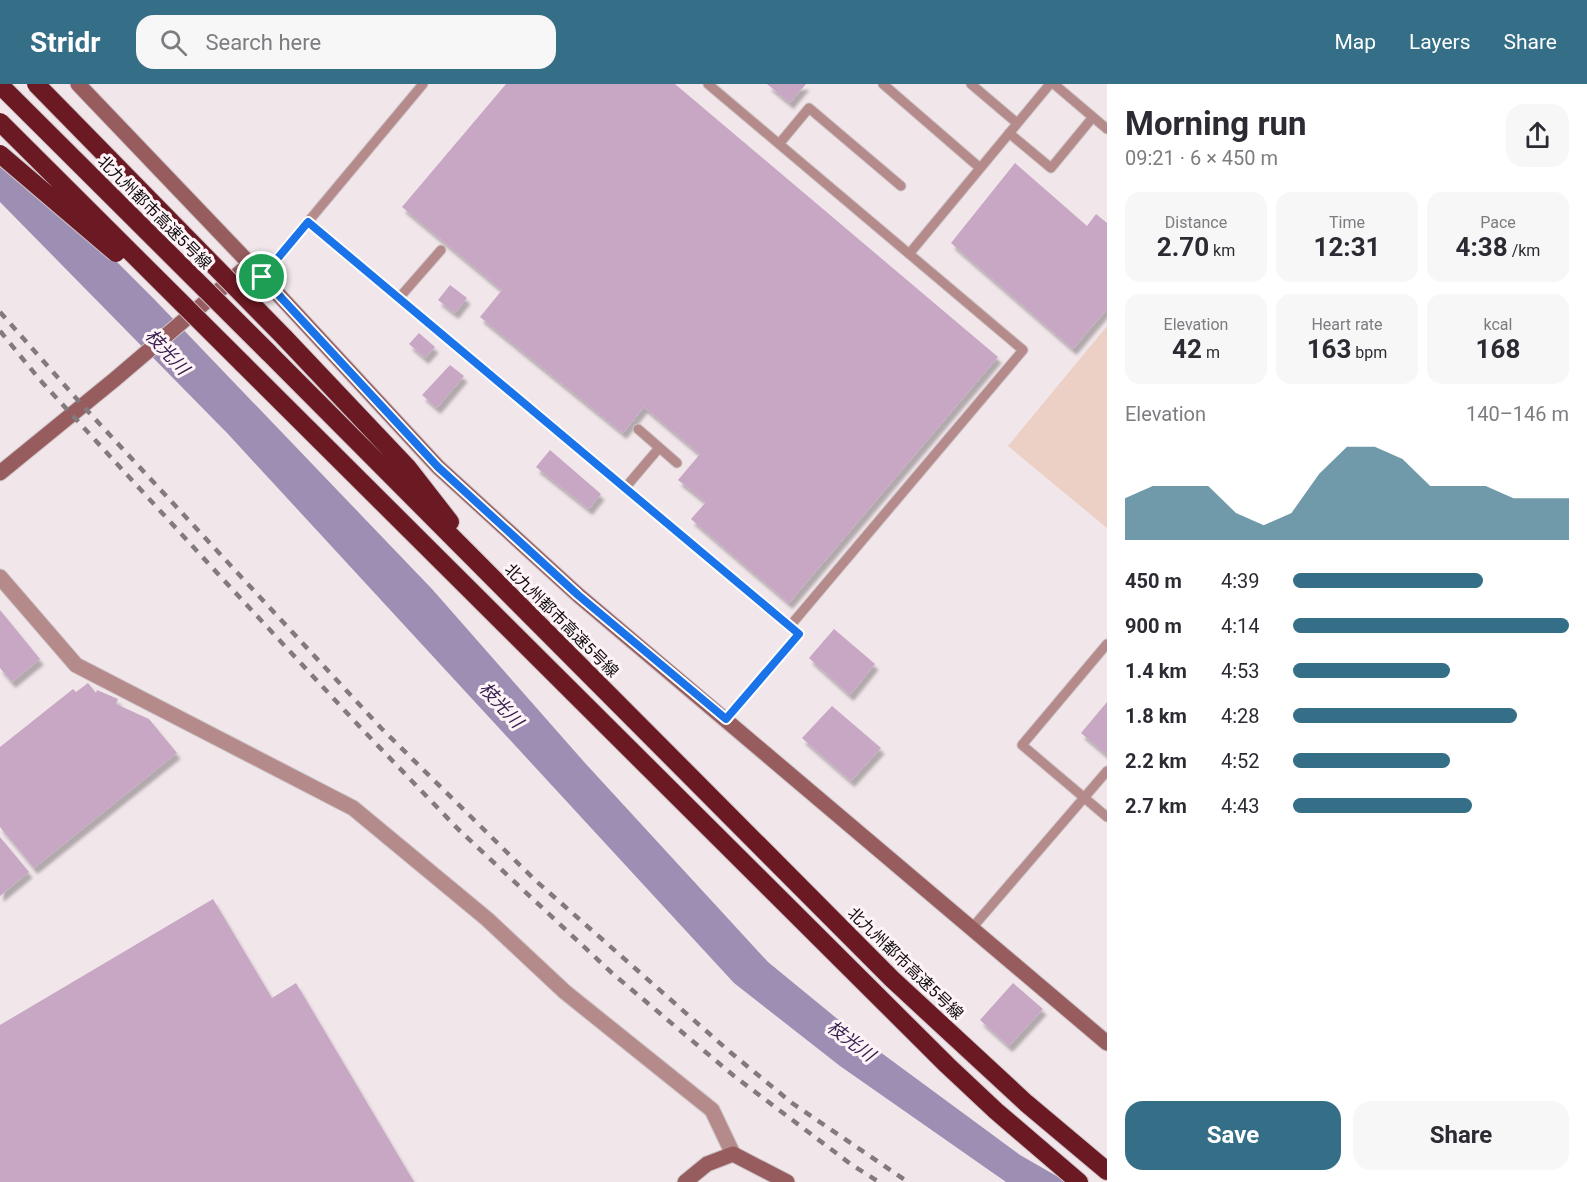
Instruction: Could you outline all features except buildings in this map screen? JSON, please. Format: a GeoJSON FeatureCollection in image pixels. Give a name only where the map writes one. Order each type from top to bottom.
{"type":"FeatureCollection","features":[{"type":"Feature","properties":{"kind":"highway"},"geometry":{"type":"LineString","coordinates":[[36,84],[284,337],[408,468],[501,587]]}},
{"type":"Feature","properties":{"kind":"highway","name":"北九州都市高速5号線"},"geometry":{"type":"LineString","coordinates":[[0,85],[892,979],[1026,1103],[1107,1171]]}},
{"type":"Feature","properties":{"kind":"highway"},"geometry":{"type":"LineString","coordinates":[[0,122],[947,1065],[1004,1119],[1079,1182]]}},
{"type":"Feature","properties":{"kind":"highway"},"geometry":{"type":"LineString","coordinates":[[0,154],[216,338]]}},
{"type":"Feature","properties":{"kind":"street"},"geometry":{"type":"LineString","coordinates":[[78,84],[250,264],[438,467],[578,595],[1107,1042]]}},
{"type":"Feature","properties":{"kind":"street"},"geometry":{"type":"LineString","coordinates":[[0,473],[114,381],[250,264]]}},
{"type":"Feature","properties":{"kind":"street"},"geometry":{"type":"LineString","coordinates":[[0,577],[76,665],[353,808],[487,919],[565,992],[712,1110],[733,1154],[787,1182]]}},
{"type":"Feature","properties":{"kind":"street"},"geometry":{"type":"LineString","coordinates":[[685,1182],[707,1164],[733,1154]]}},
{"type":"Feature","properties":{"kind":"lane"},"geometry":{"type":"LineString","coordinates":[[262,277],[423,84]]}},
{"type":"Feature","properties":{"kind":"lane"},"geometry":{"type":"LineString","coordinates":[[708,84],[1023,350],[790,627]]}},
{"type":"Feature","properties":{"kind":"lane"},"geometry":{"type":"LineString","coordinates":[[883,84],[980,168]]}},
{"type":"Feature","properties":{"kind":"lane"},"geometry":{"type":"LineString","coordinates":[[971,84],[1017,123]]}},
{"type":"Feature","properties":{"kind":"lane"},"geometry":{"type":"LineString","coordinates":[[909,254],[1052,84],[1107,129]]}},
{"type":"Feature","properties":{"kind":"lane"},"geometry":{"type":"LineString","coordinates":[[779,144],[809,108],[901,186]]}},
{"type":"Feature","properties":{"kind":"lane"},"geometry":{"type":"LineString","coordinates":[[1009,133],[1051,168],[1093,117]]}},
{"type":"Feature","properties":{"kind":"lane"},"geometry":{"type":"LineString","coordinates":[[308,222],[799,634],[726,719]]}},
{"type":"Feature","properties":{"kind":"lane"},"geometry":{"type":"LineString","coordinates":[[399,298],[441,250]]}},
{"type":"Feature","properties":{"kind":"lane"},"geometry":{"type":"LineString","coordinates":[[638,429],[677,463]]}},
{"type":"Feature","properties":{"kind":"lane"},"geometry":{"type":"LineString","coordinates":[[625,488],[659,448]]}},
{"type":"Feature","properties":{"kind":"lane"},"geometry":{"type":"LineString","coordinates":[[1107,644],[1022,745],[1107,818]]}},
{"type":"Feature","properties":{"kind":"lane"},"geometry":{"type":"LineString","coordinates":[[972,928],[1107,771]]}},
{"type":"Feature","properties":{"kind":"shaded area"},"geometry":{"type":"Polygon","coordinates":[[[1107,326],[1107,528],[1008,446],[1107,326]]]}},
{"type":"Feature","properties":{"kind":"water","name":"枝光川"},"geometry":{"type":"Polygon","coordinates":[[[0,145],[154,299],[432,589],[585,763],[768,962],[857,1035],[1020,1155],[1067,1182],[1006,1182],[840,1066],[734,983],[228,434],[0,202],[0,145]]]}},
{"type":"Feature","properties":{"kind":"railway"},"geometry":{"type":"LineString","coordinates":[[0,312],[83,406],[382,729],[536,881],[730,1052],[792,1103],[908,1182]]}},
{"type":"Feature","properties":{"kind":"railway"},"geometry":{"type":"LineString","coordinates":[[0,331],[40,380],[219,575],[458,829],[612,973],[734,1076],[852,1165],[879,1182]]}},
{"type":"Feature","properties":{"kind":"route"},"geometry":{"type":"LineString","coordinates":[[308,222],[799,634],[726,719],[578,595],[438,467],[262,277],[308,222]]}}]}
